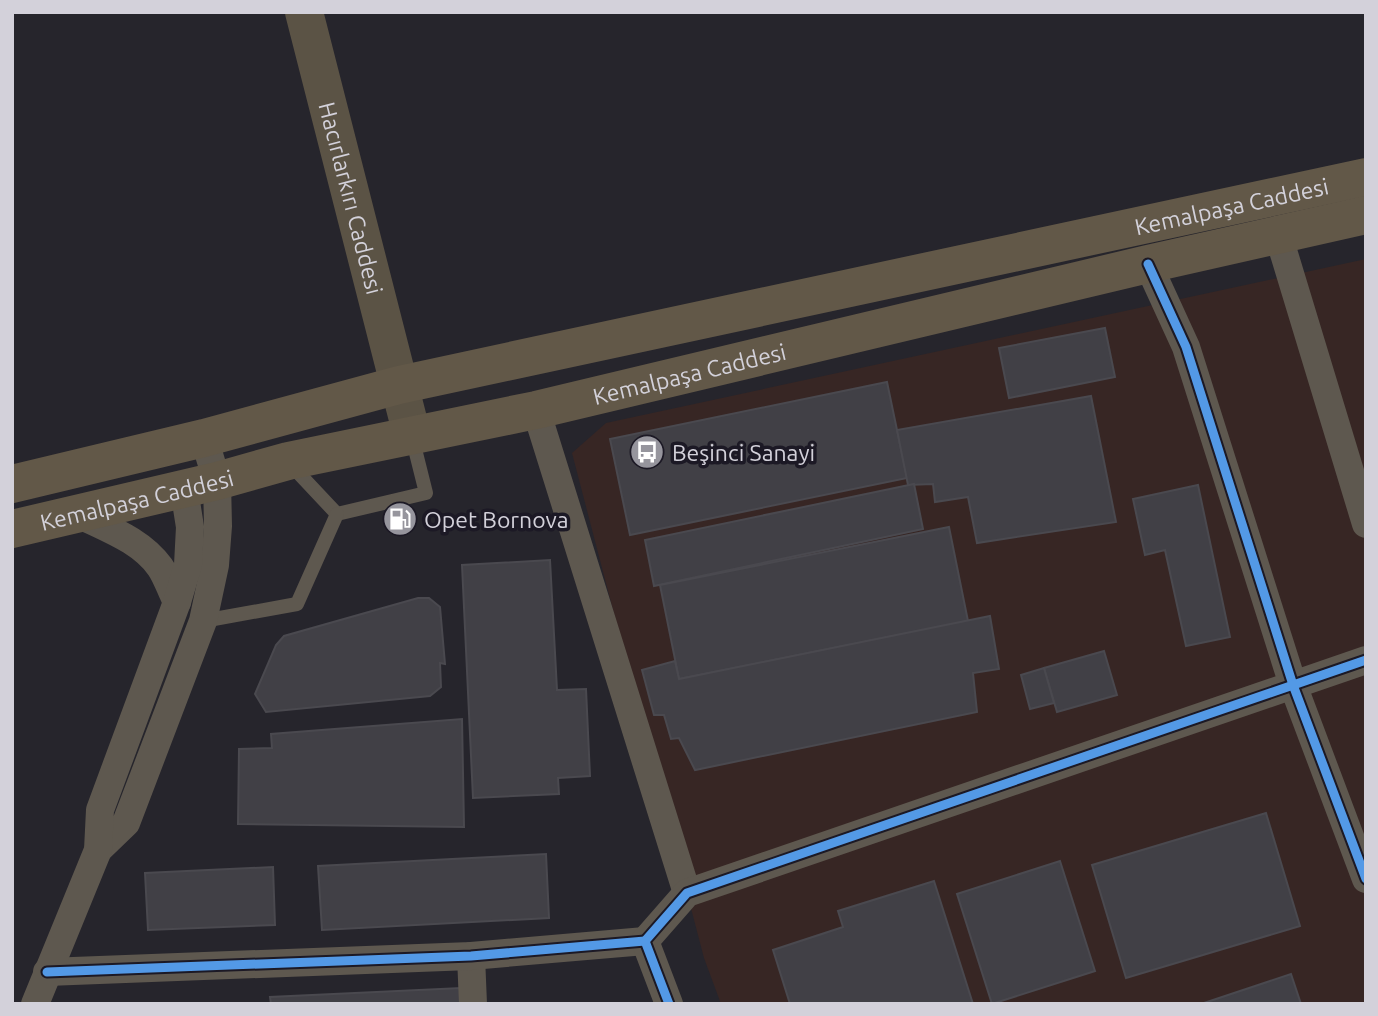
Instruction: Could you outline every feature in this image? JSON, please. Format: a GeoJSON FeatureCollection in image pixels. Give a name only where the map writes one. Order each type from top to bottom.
{"type":"FeatureCollection","features":[{"type":"Feature","properties":{"kind":"main road","name":"Kemalpaşa Caddesi"},"geometry":{"type":"LineString","coordinates":[[12,484],[189,442],[399,385],[1366,177]]}},
{"type":"Feature","properties":{"kind":"main road","name":"Kemalpaşa Caddesi"},"geometry":{"type":"LineString","coordinates":[[12,529],[200,485],[288,461],[536,410],[1148,264],[1366,215]]}},
{"type":"Feature","properties":{"kind":"main road"},"geometry":{"type":"LineString","coordinates":[[189,442],[200,485]]}},
{"type":"Feature","properties":{"kind":"street","name":"Hacırlarkırı Caddesi"},"geometry":{"type":"LineString","coordinates":[[304,12],[412,435]]}},
{"type":"Feature","properties":{"kind":"street"},"geometry":{"type":"LineString","coordinates":[[1278,234],[1366,524]]}},
{"type":"Feature","properties":{"kind":"street"},"geometry":{"type":"LineString","coordinates":[[1148,264],[1186,347],[1293,685],[1366,879]]}},
{"type":"Feature","properties":{"kind":"street"},"geometry":{"type":"LineString","coordinates":[[536,410],[687,893]]}},
{"type":"Feature","properties":{"kind":"street"},"geometry":{"type":"LineString","coordinates":[[35,1004],[98,850],[100,810],[177,602],[188,565],[190,527],[200,485]]}},
{"type":"Feature","properties":{"kind":"street"},"geometry":{"type":"LineString","coordinates":[[98,850],[126,823],[203,621],[215,565],[218,526],[200,485]]}},
{"type":"Feature","properties":{"kind":"street"},"geometry":{"type":"LineString","coordinates":[[76,513],[133,541],[143,549],[160,567],[177,602]]}},
{"type":"Feature","properties":{"kind":"street"},"geometry":{"type":"LineString","coordinates":[[47,972],[471,956],[645,941],[687,893],[1366,660]]}},
{"type":"Feature","properties":{"kind":"street"},"geometry":{"type":"LineString","coordinates":[[645,941],[669,1004]]}},
{"type":"Feature","properties":{"kind":"street"},"geometry":{"type":"LineString","coordinates":[[471,956],[472,1004]]}},
{"type":"Feature","properties":{"kind":"lane"},"geometry":{"type":"LineString","coordinates":[[337,514],[426,493],[412,435]]}},
{"type":"Feature","properties":{"kind":"lane"},"geometry":{"type":"LineString","coordinates":[[288,461],[337,514]]}},
{"type":"Feature","properties":{"kind":"lane"},"geometry":{"type":"LineString","coordinates":[[203,621],[297,604],[337,514]]}},
{"type":"Feature","properties":{"kind":"shaded area"},"geometry":{"type":"Polygon","coordinates":[[[1366,259],[1366,1004],[721,1004],[704,958],[572,453],[606,423],[1366,259]]]}},
{"type":"Feature","properties":{"kind":"building"},"geometry":{"type":"Polygon","coordinates":[[[1105,328],[1115,377],[1009,398],[999,348],[1105,328]]]}},
{"type":"Feature","properties":{"kind":"building"},"geometry":{"type":"Polygon","coordinates":[[[887,382],[907,478],[630,535],[610,439],[887,382]]]}},
{"type":"Feature","properties":{"kind":"building"},"geometry":{"type":"Polygon","coordinates":[[[1091,396],[1116,522],[977,543],[968,497],[935,502],[933,484],[908,485],[897,430],[1091,396]]]}},
{"type":"Feature","properties":{"kind":"building"},"geometry":{"type":"Polygon","coordinates":[[[914,484],[923,529],[654,586],[645,540],[914,484]]]}},
{"type":"Feature","properties":{"kind":"building"},"geometry":{"type":"Polygon","coordinates":[[[1198,485],[1230,637],[1186,646],[1165,550],[1145,555],[1133,499],[1198,485]]]}},
{"type":"Feature","properties":{"kind":"building"},"geometry":{"type":"Polygon","coordinates":[[[949,527],[968,621],[679,679],[660,585],[949,527]]]}},
{"type":"Feature","properties":{"kind":"building"},"geometry":{"type":"Polygon","coordinates":[[[550,560],[557,690],[586,689],[590,776],[558,778],[559,794],[473,798],[462,565],[550,560]]]}},
{"type":"Feature","properties":{"kind":"building"},"geometry":{"type":"Polygon","coordinates":[[[418,598],[429,598],[440,607],[445,664],[440,663],[441,687],[430,696],[266,712],[255,694],[276,645],[284,636],[418,598]]]}},
{"type":"Feature","properties":{"kind":"building"},"geometry":{"type":"Polygon","coordinates":[[[990,616],[999,669],[973,673],[977,712],[695,770],[679,738],[671,739],[664,715],[654,715],[642,670],[675,661],[679,679],[990,616]]]}},
{"type":"Feature","properties":{"kind":"building"},"geometry":{"type":"Polygon","coordinates":[[[1104,651],[1117,695],[1057,712],[1044,668],[1104,651]]]}},
{"type":"Feature","properties":{"kind":"building"},"geometry":{"type":"Polygon","coordinates":[[[1044,668],[1054,703],[1030,709],[1021,675],[1044,668]]]}},
{"type":"Feature","properties":{"kind":"building"},"geometry":{"type":"Polygon","coordinates":[[[462,719],[464,827],[238,824],[239,749],[272,748],[271,734],[462,719]]]}},
{"type":"Feature","properties":{"kind":"building"},"geometry":{"type":"Polygon","coordinates":[[[1266,813],[1300,926],[1126,978],[1092,865],[1266,813]]]}},
{"type":"Feature","properties":{"kind":"building"},"geometry":{"type":"Polygon","coordinates":[[[546,854],[549,918],[322,930],[318,866],[546,854]]]}},
{"type":"Feature","properties":{"kind":"building"},"geometry":{"type":"Polygon","coordinates":[[[1060,861],[1095,971],[992,1004],[957,894],[1060,861]]]}},
{"type":"Feature","properties":{"kind":"building"},"geometry":{"type":"Polygon","coordinates":[[[273,867],[275,925],[148,930],[145,873],[273,867]]]}},
{"type":"Feature","properties":{"kind":"building"},"geometry":{"type":"Polygon","coordinates":[[[934,881],[973,1004],[790,1004],[773,950],[843,927],[838,911],[934,881]]]}},
{"type":"Feature","properties":{"kind":"building"},"geometry":{"type":"Polygon","coordinates":[[[1291,974],[1301,1004],[1201,1004],[1291,974]]]}},
{"type":"Feature","properties":{"kind":"building"},"geometry":{"type":"Polygon","coordinates":[[[461,988],[462,1004],[271,1004],[270,997],[461,988]]]}},
{"type":"Feature","properties":{"kind":"cycle path"},"geometry":{"type":"LineString","coordinates":[[1148,264],[1186,347],[1293,685],[1366,879]]}},
{"type":"Feature","properties":{"kind":"cycle path"},"geometry":{"type":"LineString","coordinates":[[669,1004],[645,941],[687,893],[1366,660]]}},
{"type":"Feature","properties":{"kind":"cycle path"},"geometry":{"type":"LineString","coordinates":[[47,972],[471,956],[645,941]]}},
{"type":"Feature","properties":{"kind":"place","name":"Beşinci Sanayi"},"geometry":{"type":"Point","coordinates":[647,452]}},
{"type":"Feature","properties":{"kind":"place","name":"Opet Bornova"},"geometry":{"type":"Point","coordinates":[400,519]}}]}
